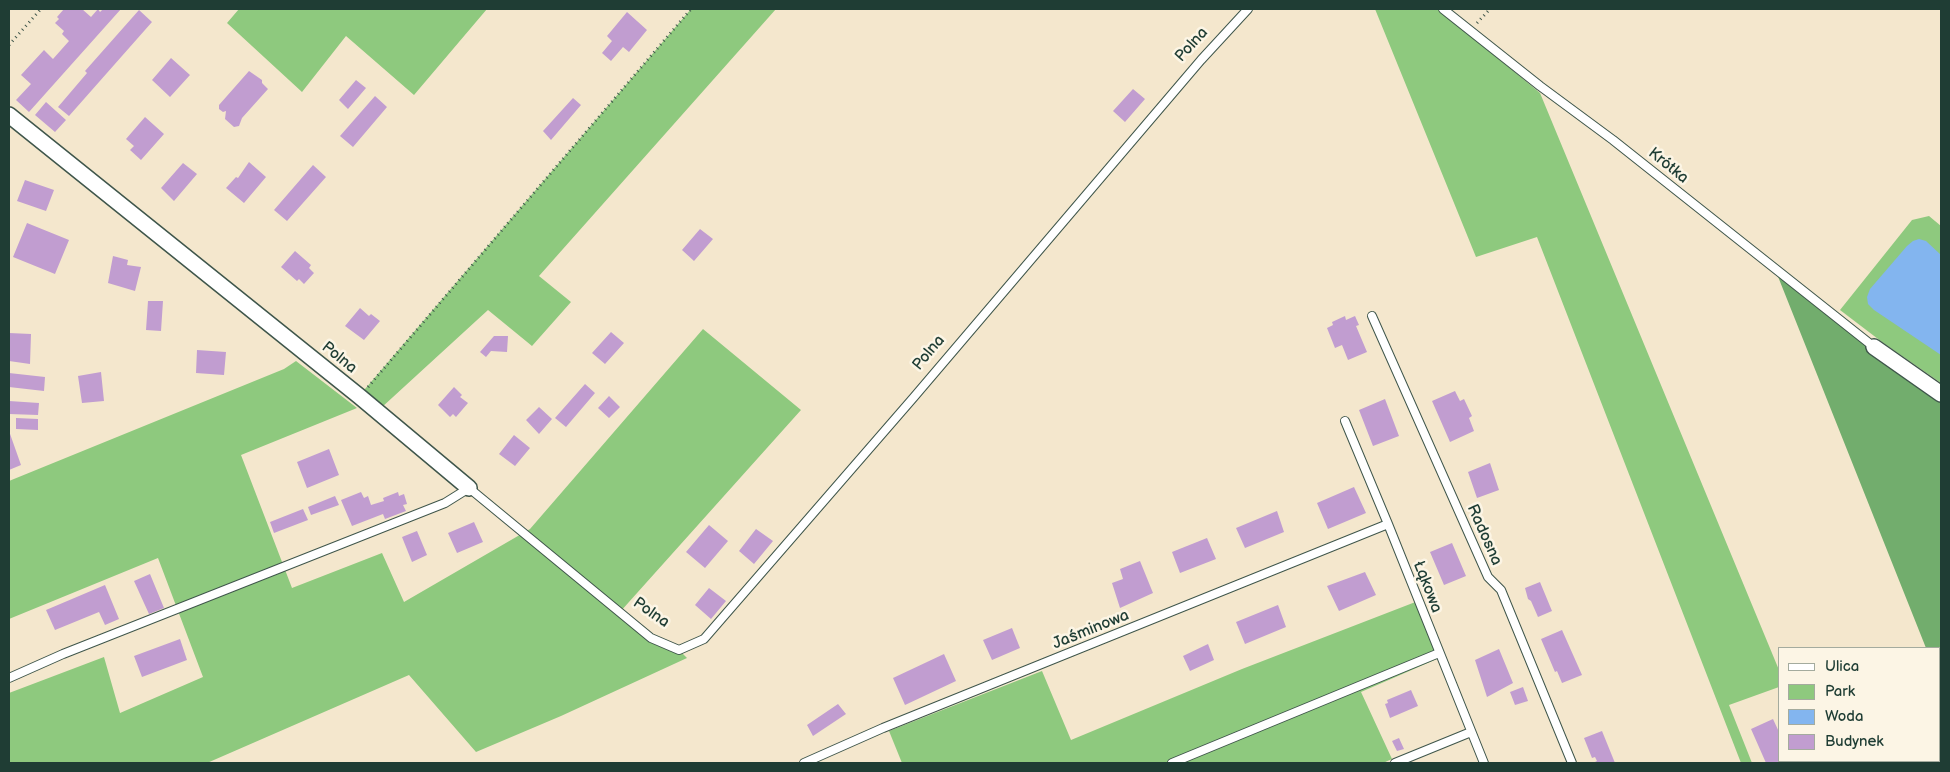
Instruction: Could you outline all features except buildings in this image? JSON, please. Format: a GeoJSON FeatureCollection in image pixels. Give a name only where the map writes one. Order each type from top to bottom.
{"type":"FeatureCollection","features":[{"type":"Feature","properties":{"kind":"street","name":"Polna"},"geometry":{"type":"LineString","coordinates":[[9,114],[359,396],[469,488]]}},
{"type":"Feature","properties":{"kind":"street"},"geometry":{"type":"LineString","coordinates":[[1874,347],[1941,394]]}},
{"type":"Feature","properties":{"kind":"lane","name":"Polna"},"geometry":{"type":"LineString","coordinates":[[469,488],[651,638],[679,650],[704,639],[921,389],[1201,60],[1248,9]]}},
{"type":"Feature","properties":{"kind":"lane","name":"Krótka"},"geometry":{"type":"LineString","coordinates":[[1443,9],[1540,86],[1613,140],[1874,347]]}},
{"type":"Feature","properties":{"kind":"lane","name":"Radosna"},"geometry":{"type":"LineString","coordinates":[[1372,316],[1488,577],[1501,590],[1572,763]]}},
{"type":"Feature","properties":{"kind":"lane","name":"Łąkowa"},"geometry":{"type":"LineString","coordinates":[[1344,420],[1484,763]]}},
{"type":"Feature","properties":{"kind":"lane"},"geometry":{"type":"LineString","coordinates":[[9,678],[63,654],[445,503],[469,488]]}},
{"type":"Feature","properties":{"kind":"lane","name":"Jaśminowa"},"geometry":{"type":"LineString","coordinates":[[804,763],[892,725],[1388,524]]}},
{"type":"Feature","properties":{"kind":"lane"},"geometry":{"type":"LineString","coordinates":[[1172,763],[1439,653]]}},
{"type":"Feature","properties":{"kind":"lane"},"geometry":{"type":"LineString","coordinates":[[1395,763],[1471,732]]}},
{"type":"Feature","properties":{"kind":"path"},"geometry":{"type":"LineString","coordinates":[[9,45],[40,9]]}},
{"type":"Feature","properties":{"kind":"path"},"geometry":{"type":"LineString","coordinates":[[359,396],[691,9]]}},
{"type":"Feature","properties":{"kind":"path"},"geometry":{"type":"LineString","coordinates":[[1470,31],[1490,9]]}},
{"type":"Feature","properties":{"kind":"green space"},"geometry":{"type":"Polygon","coordinates":[[[239,9],[487,9],[414,95],[346,36],[302,92],[227,23],[239,9]]]}},
{"type":"Feature","properties":{"kind":"green space"},"geometry":{"type":"Polygon","coordinates":[[[691,9],[776,9],[539,276],[571,302],[532,346],[488,310],[381,408],[359,396],[691,9]]]}},
{"type":"Feature","properties":{"kind":"green space"},"geometry":{"type":"Polygon","coordinates":[[[1375,9],[1439,9],[1540,93],[1778,668],[1778,687],[1729,705],[1752,763],[1741,763],[1537,237],[1476,257],[1375,9]]]}},
{"type":"Feature","properties":{"kind":"green space"},"geometry":{"type":"Polygon","coordinates":[[[1929,216],[1941,226],[1941,383],[1840,310],[1912,220],[1929,216]]]}},
{"type":"Feature","properties":{"kind":"green space"},"geometry":{"type":"Polygon","coordinates":[[[1775,269],[1941,394],[1941,685],[1940,647],[1926,647],[1775,269]]]}},
{"type":"Feature","properties":{"kind":"green space"},"geometry":{"type":"Polygon","coordinates":[[[703,329],[801,410],[620,612],[651,638],[679,650],[687,658],[561,716],[476,752],[409,675],[207,763],[9,763],[9,693],[104,657],[120,713],[203,677],[158,558],[9,619],[9,481],[284,369],[296,361],[357,408],[241,455],[292,588],[382,553],[404,602],[530,529],[703,329]]]}},
{"type":"Feature","properties":{"kind":"green space"},"geometry":{"type":"Polygon","coordinates":[[[1418,601],[1437,659],[1361,692],[1392,759],[1383,763],[902,763],[889,731],[1042,671],[1071,740],[1242,669],[1418,601]]]}},
{"type":"Feature","properties":{"kind":"water"},"geometry":{"type":"Polygon","coordinates":[[[1919,239],[1926,241],[1941,255],[1941,355],[1868,304],[1867,297],[1870,289],[1907,246],[1919,239]]]}}]}
